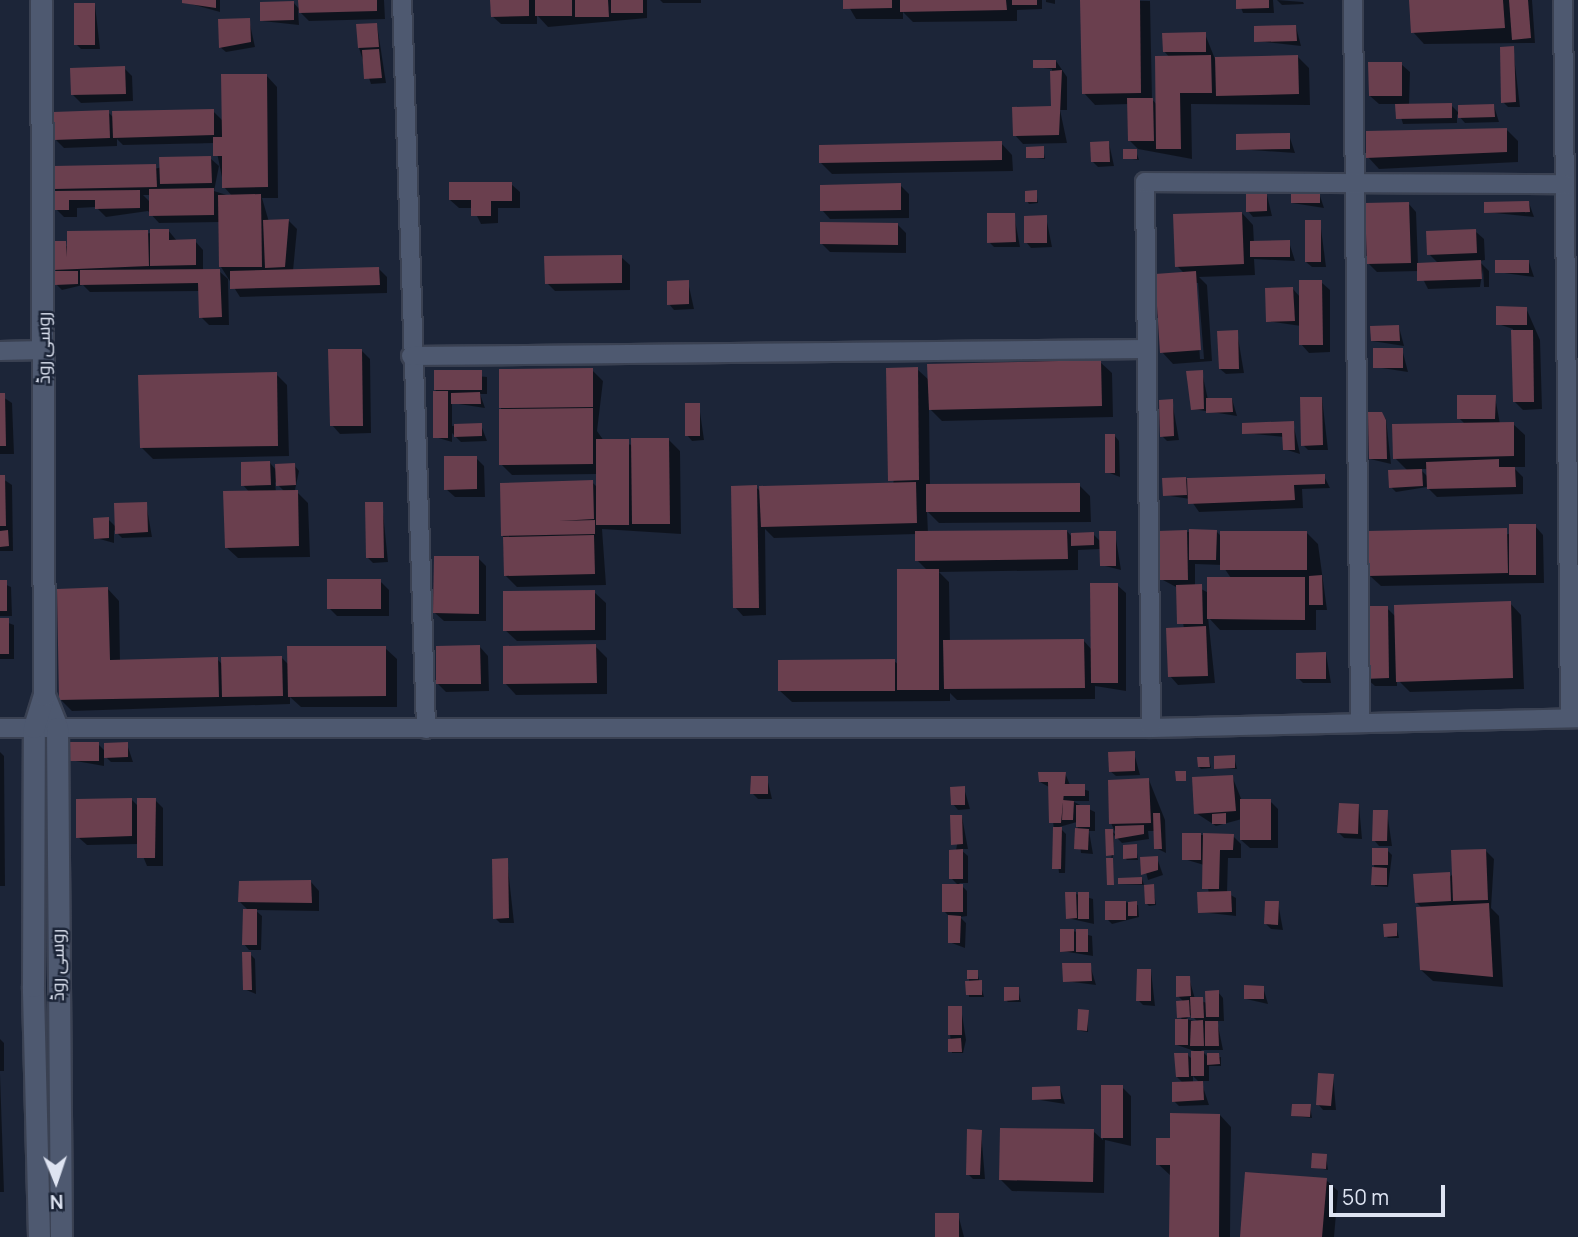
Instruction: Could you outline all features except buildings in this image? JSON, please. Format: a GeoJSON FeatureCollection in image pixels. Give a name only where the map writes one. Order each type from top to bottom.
{"type":"FeatureCollection","features":[{"type":"Feature","properties":{"kind":"main road","name":"روسی روڈ"},"geometry":{"type":"LineString","coordinates":[[39,1237],[34,727],[44,695],[41,0]]}},
{"type":"Feature","properties":{"kind":"main road","name":"روسی روڈ"},"geometry":{"type":"LineString","coordinates":[[44,695],[57,728],[61,1237]]}},
{"type":"Feature","properties":{"kind":"street"},"geometry":{"type":"LineString","coordinates":[[402,0],[411,356],[426,729]]}},
{"type":"Feature","properties":{"kind":"street"},"geometry":{"type":"LineString","coordinates":[[1353,0],[1360,722]]}},
{"type":"Feature","properties":{"kind":"street"},"geometry":{"type":"LineString","coordinates":[[0,728],[1151,728],[1574,718],[1563,0]]}},
{"type":"Feature","properties":{"kind":"street"},"geometry":{"type":"LineString","coordinates":[[1151,728],[1145,182],[1565,184]]}},
{"type":"Feature","properties":{"kind":"street"},"geometry":{"type":"LineString","coordinates":[[411,356],[1146,349]]}},
{"type":"Feature","properties":{"kind":"street"},"geometry":{"type":"LineString","coordinates":[[0,351],[44,350]]}}]}
